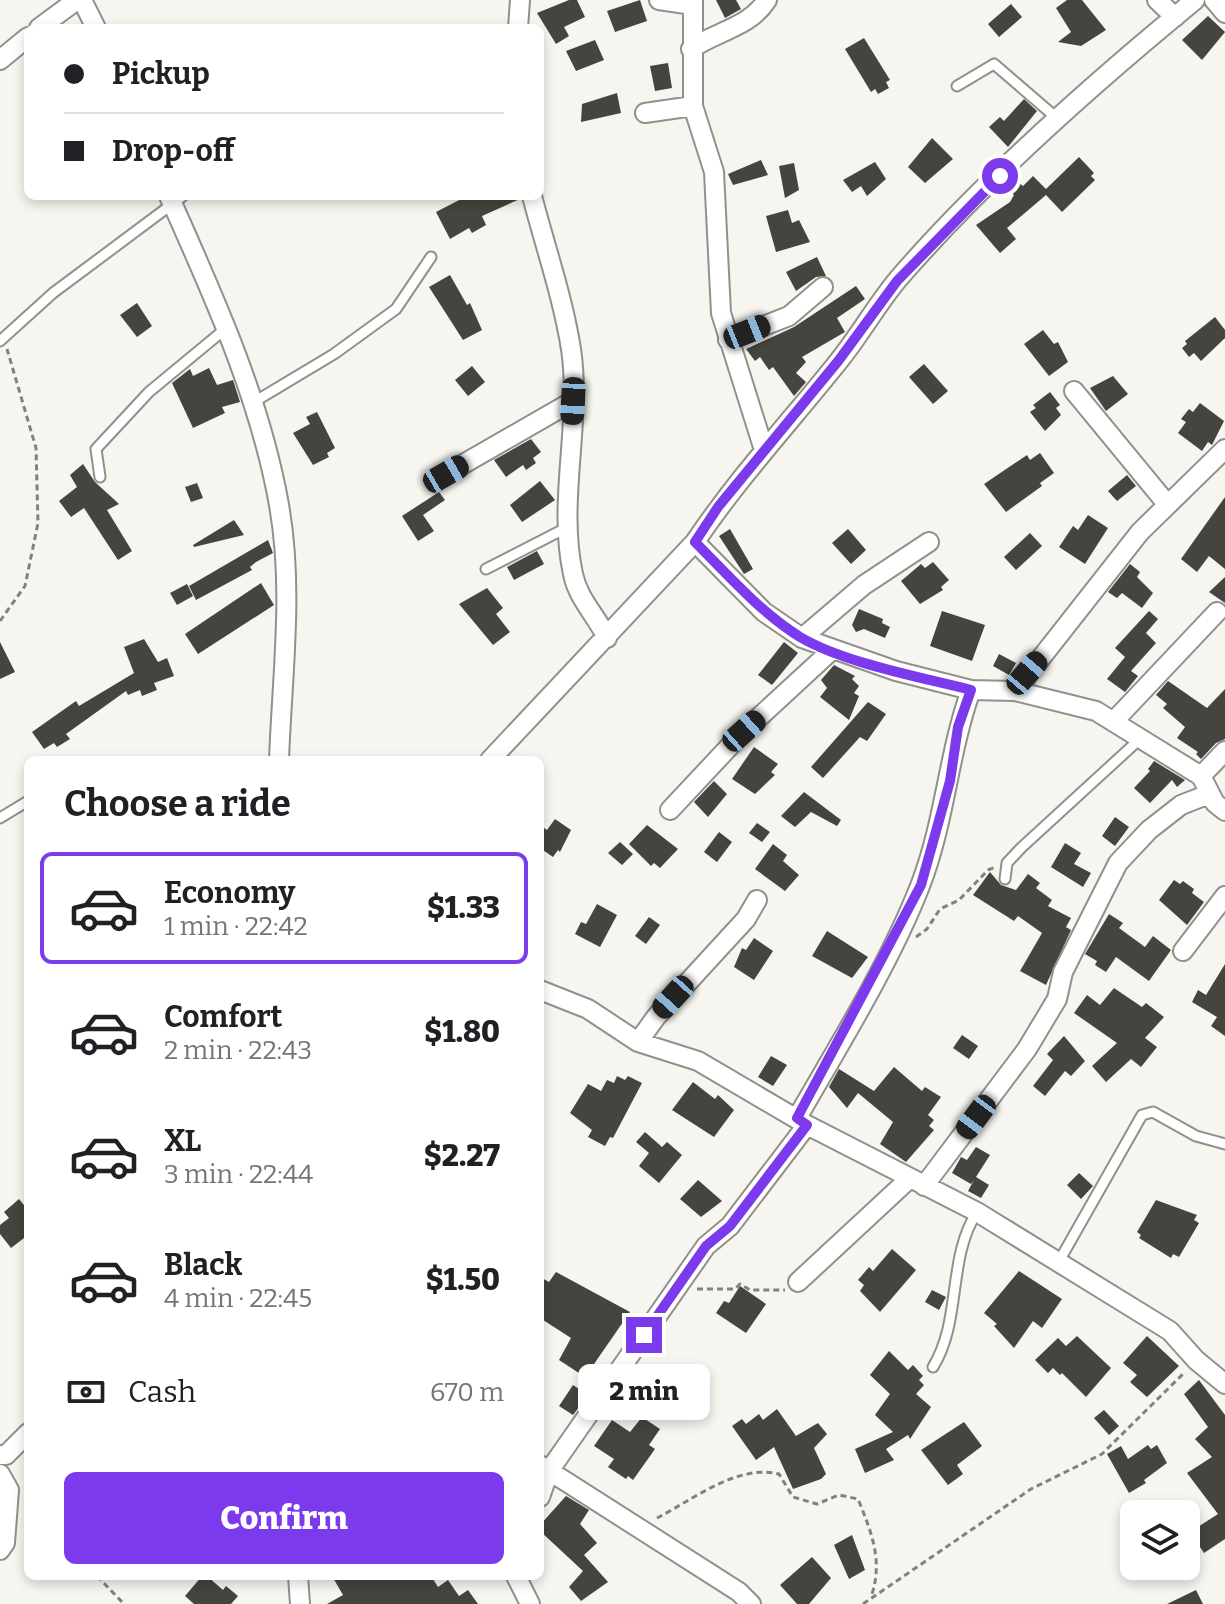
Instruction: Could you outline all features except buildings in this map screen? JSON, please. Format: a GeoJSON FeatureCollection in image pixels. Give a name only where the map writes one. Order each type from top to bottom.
{"type":"FeatureCollection","features":[{"type":"Feature","properties":{"kind":"street"},"geometry":{"type":"LineString","coordinates":[[45,24],[80,0],[94,24]]}},
{"type":"Feature","properties":{"kind":"street"},"geometry":{"type":"LineString","coordinates":[[518,24],[520,0]]}},
{"type":"Feature","properties":{"kind":"street"},"geometry":{"type":"LineString","coordinates":[[659,0],[693,3],[693,106],[714,172],[721,313],[764,450]]}},
{"type":"Feature","properties":{"kind":"street"},"geometry":{"type":"LineString","coordinates":[[691,49],[712,36],[734,30],[767,0]]}},
{"type":"Feature","properties":{"kind":"street"},"geometry":{"type":"LineString","coordinates":[[1157,0],[1175,17]]}},
{"type":"Feature","properties":{"kind":"street"},"geometry":{"type":"LineString","coordinates":[[494,756],[695,542],[905,271],[941,232],[1059,120],[1195,0]]}},
{"type":"Feature","properties":{"kind":"street"},"geometry":{"type":"LineString","coordinates":[[1214,0],[1225,13]]}},
{"type":"Feature","properties":{"kind":"street"},"geometry":{"type":"LineString","coordinates":[[0,60],[24,40]]}},
{"type":"Feature","properties":{"kind":"street"},"geometry":{"type":"LineString","coordinates":[[645,113],[693,106]]}},
{"type":"Feature","properties":{"kind":"street"},"geometry":{"type":"LineString","coordinates":[[175,200],[254,402],[280,507],[286,575],[279,756]]}},
{"type":"Feature","properties":{"kind":"street"},"geometry":{"type":"LineString","coordinates":[[533,200],[571,350],[573,401],[568,527],[578,588],[607,638]]}},
{"type":"Feature","properties":{"kind":"street"},"geometry":{"type":"LineString","coordinates":[[728,340],[789,316],[823,287]]}},
{"type":"Feature","properties":{"kind":"street"},"geometry":{"type":"LineString","coordinates":[[1074,391],[1167,504]]}},
{"type":"Feature","properties":{"kind":"street"},"geometry":{"type":"LineString","coordinates":[[446,474],[573,401]]}},
{"type":"Feature","properties":{"kind":"street"},"geometry":{"type":"LineString","coordinates":[[1015,691],[1140,532],[1225,449]]}},
{"type":"Feature","properties":{"kind":"street"},"geometry":{"type":"LineString","coordinates":[[695,542],[764,612],[802,638],[832,650],[971,690],[1015,691],[1096,711],[1201,776],[1209,794],[1225,811]]}},
{"type":"Feature","properties":{"kind":"street"},"geometry":{"type":"LineString","coordinates":[[802,638],[864,585],[929,542]]}},
{"type":"Feature","properties":{"kind":"street"},"geometry":{"type":"LineString","coordinates":[[1114,721],[1217,612]]}},
{"type":"Feature","properties":{"kind":"street"},"geometry":{"type":"LineString","coordinates":[[670,810],[744,731],[832,650]]}},
{"type":"Feature","properties":{"kind":"street"},"geometry":{"type":"LineString","coordinates":[[751,1604],[640,1528],[544,1468],[706,1246],[730,1226],[802,1122],[921,885],[950,781],[958,727],[971,690]]}},
{"type":"Feature","properties":{"kind":"street"},"geometry":{"type":"LineString","coordinates":[[1201,776],[1225,751]]}},
{"type":"Feature","properties":{"kind":"street"},"geometry":{"type":"LineString","coordinates":[[798,1282],[917,1183],[1027,1049],[1057,999],[1063,972],[1118,863],[1149,830],[1181,805],[1209,794]]}},
{"type":"Feature","properties":{"kind":"street"},"geometry":{"type":"LineString","coordinates":[[1183,951],[1225,896]]}},
{"type":"Feature","properties":{"kind":"street"},"geometry":{"type":"LineString","coordinates":[[638,1042],[656,1017],[746,919],[757,900]]}},
{"type":"Feature","properties":{"kind":"street"},"geometry":{"type":"LineString","coordinates":[[544,992],[588,1009],[638,1042],[698,1061],[802,1122],[977,1212],[1170,1331],[1196,1360],[1225,1384]]}},
{"type":"Feature","properties":{"kind":"street"},"geometry":{"type":"LineString","coordinates":[[0,1455],[6,1455],[24,1437]]}},
{"type":"Feature","properties":{"kind":"street"},"geometry":{"type":"LineString","coordinates":[[0,1474],[9,1490],[5,1543],[0,1550]]}},
{"type":"Feature","properties":{"kind":"street"},"geometry":{"type":"LineString","coordinates":[[298,1580],[300,1604]]}},
{"type":"Feature","properties":{"kind":"street"},"geometry":{"type":"LineString","coordinates":[[518,1580],[530,1604]]}},
{"type":"Feature","properties":{"kind":"lane"},"geometry":{"type":"LineString","coordinates":[[957,86],[994,64],[1059,120]]}},
{"type":"Feature","properties":{"kind":"lane"},"geometry":{"type":"LineString","coordinates":[[2,340],[53,293],[174,200]]}},
{"type":"Feature","properties":{"kind":"lane"},"geometry":{"type":"LineString","coordinates":[[254,402],[334,354],[396,309],[431,257]]}},
{"type":"Feature","properties":{"kind":"lane"},"geometry":{"type":"LineString","coordinates":[[100,477],[96,449],[149,392],[224,330]]}},
{"type":"Feature","properties":{"kind":"lane"},"geometry":{"type":"LineString","coordinates":[[486,569],[568,527]]}},
{"type":"Feature","properties":{"kind":"lane"},"geometry":{"type":"LineString","coordinates":[[1005,879],[1007,863],[1062,808],[1141,738]]}},
{"type":"Feature","properties":{"kind":"lane"},"geometry":{"type":"LineString","coordinates":[[0,818],[24,803]]}},
{"type":"Feature","properties":{"kind":"lane"},"geometry":{"type":"LineString","coordinates":[[1058,1263],[1142,1115],[1153,1112],[1196,1136],[1225,1144]]}},
{"type":"Feature","properties":{"kind":"lane"},"geometry":{"type":"LineString","coordinates":[[933,1367],[946,1347],[964,1232],[977,1212]]}},
{"type":"Feature","properties":{"kind":"path"},"geometry":{"type":"LineString","coordinates":[[0,621],[25,586],[38,523],[36,448],[2,340]]}},
{"type":"Feature","properties":{"kind":"path"},"geometry":{"type":"LineString","coordinates":[[905,945],[927,929],[940,909],[959,900],[988,870],[1007,863]]}},
{"type":"Feature","properties":{"kind":"path"},"geometry":{"type":"LineString","coordinates":[[690,1289],[735,1289],[740,1284],[750,1290],[788,1290],[798,1282]]}},
{"type":"Feature","properties":{"kind":"path"},"geometry":{"type":"LineString","coordinates":[[863,1604],[1031,1489],[1102,1454],[1196,1360]]}},
{"type":"Feature","properties":{"kind":"path"},"geometry":{"type":"LineString","coordinates":[[640,1528],[728,1480],[761,1470],[779,1474],[793,1497],[817,1504],[839,1495],[858,1499],[873,1535],[879,1572],[872,1595]]}},
{"type":"Feature","properties":{"kind":"path"},"geometry":{"type":"LineString","coordinates":[[101,1580],[124,1604]]}},
{"type":"Feature","properties":{"kind":"route"},"geometry":{"type":"LineString","coordinates":[[644,1335],[706,1246],[730,1226],[807,1125],[797,1118],[837,1049],[921,885],[950,781],[958,727],[971,690],[896,671],[802,638],[764,612],[695,542],[718,507],[839,360],[897,281],[941,232],[1000,176]]}}]}
